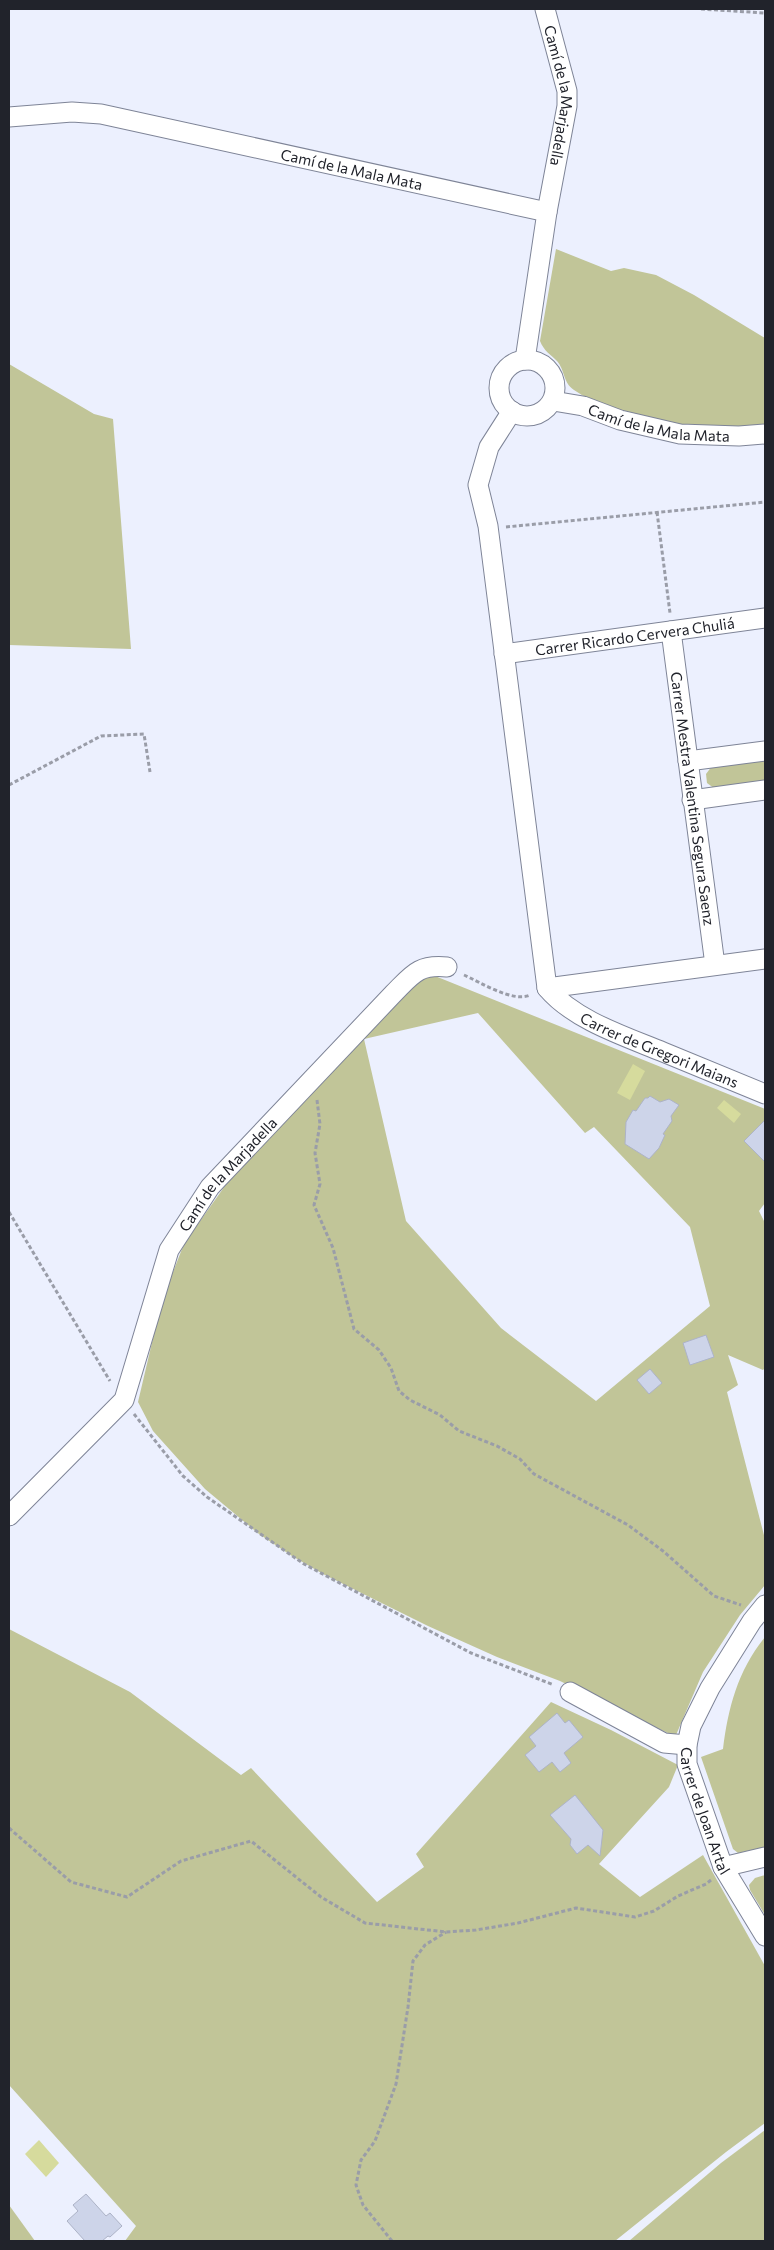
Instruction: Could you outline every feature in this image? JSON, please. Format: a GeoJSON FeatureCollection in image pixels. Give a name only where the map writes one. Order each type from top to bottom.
{"type":"FeatureCollection","features":[{"type":"Feature","properties":{"kind":"street","name":"Camí de la Marjadella"},"geometry":{"type":"LineString","coordinates":[[545,9],[567,91],[567,106],[547,212]]}},
{"type":"Feature","properties":{"kind":"street","name":"Camí de la Mala Mata"},"geometry":{"type":"LineString","coordinates":[[9,117],[72,112],[101,114],[547,212]]}},
{"type":"Feature","properties":{"kind":"street"},"geometry":{"type":"LineString","coordinates":[[525,360],[547,212]]}},
{"type":"Feature","properties":{"kind":"street"},"geometry":{"type":"LineString","coordinates":[[525,360],[542,364],[548,370],[555,386],[553,401],[545,409],[529,416],[512,411],[501,398],[500,381],[509,367],[525,360]]}},
{"type":"Feature","properties":{"kind":"street","name":"Camí de la Mala Mata"},"geometry":{"type":"LineString","coordinates":[[553,401],[582,406],[620,420],[680,434],[739,436],[765,434]]}},
{"type":"Feature","properties":{"kind":"street"},"geometry":{"type":"LineString","coordinates":[[512,411],[489,447],[478,485],[488,528],[552,994],[715,965],[765,959]]}},
{"type":"Feature","properties":{"kind":"street","name":"Carrer Ricardo Cervera Chuliá"},"geometry":{"type":"LineString","coordinates":[[504,654],[670,623],[765,618]]}},
{"type":"Feature","properties":{"kind":"street","name":"Carrer Mestra Valentina Segura Saenz"},"geometry":{"type":"LineString","coordinates":[[670,623],[715,965]]}},
{"type":"Feature","properties":{"kind":"street"},"geometry":{"type":"LineString","coordinates":[[688,761],[765,751]]}},
{"type":"Feature","properties":{"kind":"street"},"geometry":{"type":"LineString","coordinates":[[692,800],[765,790]]}},
{"type":"Feature","properties":{"kind":"street","name":"Camí de la Marjadella"},"geometry":{"type":"LineString","coordinates":[[9,1516],[124,1400],[169,1250],[210,1187],[310,1082],[347,1040],[415,973],[430,965],[446,967]]}},
{"type":"Feature","properties":{"kind":"street","name":"Carrer de Gregori Maians"},"geometry":{"type":"LineString","coordinates":[[552,994],[573,1012],[765,1094]]}},
{"type":"Feature","properties":{"kind":"street","name":"Carrer de Joan Artal"},"geometry":{"type":"LineString","coordinates":[[763,1607],[710,1688],[691,1726],[687,1745],[687,1764],[723,1867],[765,1936]]}},
{"type":"Feature","properties":{"kind":"street"},"geometry":{"type":"LineString","coordinates":[[570,1692],[664,1742],[687,1745]]}},
{"type":"Feature","properties":{"kind":"street"},"geometry":{"type":"LineString","coordinates":[[723,1867],[765,1857]]}},
{"type":"Feature","properties":{"kind":"path"},"geometry":{"type":"LineString","coordinates":[[701,9],[765,13]]}},
{"type":"Feature","properties":{"kind":"path"},"geometry":{"type":"LineString","coordinates":[[488,528],[765,502]]}},
{"type":"Feature","properties":{"kind":"path"},"geometry":{"type":"LineString","coordinates":[[657,512],[670,623]]}},
{"type":"Feature","properties":{"kind":"path"},"geometry":{"type":"LineString","coordinates":[[9,785],[102,736],[144,734],[150,772]]}},
{"type":"Feature","properties":{"kind":"path"},"geometry":{"type":"LineString","coordinates":[[446,967],[506,994],[526,997],[552,994]]}},
{"type":"Feature","properties":{"kind":"path"},"geometry":{"type":"LineString","coordinates":[[310,1082],[319,1104],[320,1124],[314,1153],[320,1184],[314,1206],[333,1248],[354,1329],[379,1350],[391,1368],[399,1391],[410,1400],[440,1415],[459,1431],[520,1459],[534,1474],[628,1525],[663,1551],[714,1596],[734,1604],[763,1607]]}},
{"type":"Feature","properties":{"kind":"path"},"geometry":{"type":"LineString","coordinates":[[9,1212],[124,1400],[183,1476],[207,1497],[304,1564],[471,1653],[570,1692]]}},
{"type":"Feature","properties":{"kind":"path"},"geometry":{"type":"LineString","coordinates":[[9,1828],[72,1882],[127,1896],[181,1861],[251,1841],[321,1897],[365,1923],[446,1932],[518,1923],[576,1908],[635,1917],[654,1911],[678,1896],[706,1884],[723,1867]]}},
{"type":"Feature","properties":{"kind":"path"},"geometry":{"type":"LineString","coordinates":[[392,2241],[363,2205],[356,2185],[361,2160],[375,2141],[396,2084],[413,1961],[425,1945],[446,1932]]}},
{"type":"Feature","properties":{"kind":"shaded area"},"geometry":{"type":"Polygon","coordinates":[[[556,249],[611,271],[624,268],[656,275],[694,295],[765,338],[765,425],[705,427],[666,423],[647,419],[599,403],[570,387],[560,365],[545,350],[540,341],[556,249]]]}},
{"type":"Feature","properties":{"kind":"shaded area"},"geometry":{"type":"Polygon","coordinates":[[[9,364],[94,414],[113,419],[131,649],[9,645],[9,364]]]}},
{"type":"Feature","properties":{"kind":"shaded area"},"geometry":{"type":"Polygon","coordinates":[[[765,758],[765,783],[715,789],[707,783],[706,774],[712,766],[765,758]]]}},
{"type":"Feature","properties":{"kind":"shaded area"},"geometry":{"type":"Polygon","coordinates":[[[435,976],[765,1109],[765,1203],[759,1211],[765,1223],[765,1368],[763,1370],[728,1355],[738,1385],[727,1392],[765,1539],[765,1585],[740,1615],[703,1672],[676,1735],[672,1735],[560,1681],[497,1657],[428,1626],[323,1574],[292,1556],[259,1534],[205,1489],[153,1431],[138,1402],[162,1300],[188,1238],[227,1183],[252,1154],[364,1039],[398,997],[425,977],[435,976]],[[478,1013],[364,1039],[406,1221],[501,1328],[596,1401],[710,1306],[690,1227],[594,1127],[585,1133],[478,1013]]]}},
{"type":"Feature","properties":{"kind":"shaded area"},"geometry":{"type":"Polygon","coordinates":[[[633,1064],[645,1071],[630,1100],[617,1093],[633,1064]]]}},
{"type":"Feature","properties":{"kind":"shaded area"},"geometry":{"type":"Polygon","coordinates":[[[724,1100],[741,1114],[734,1123],[717,1108],[724,1100]]]}},
{"type":"Feature","properties":{"kind":"shaded area"},"geometry":{"type":"Polygon","coordinates":[[[9,1629],[130,1692],[241,1775],[251,1768],[377,1902],[424,1867],[416,1854],[551,1702],[611,1730],[678,1765],[669,1787],[599,1864],[640,1897],[703,1855],[765,1966],[765,2123],[615,2241],[125,2241],[136,2226],[9,2085],[9,1629]]]}},
{"type":"Feature","properties":{"kind":"shaded area"},"geometry":{"type":"Polygon","coordinates":[[[765,1637],[765,1847],[738,1853],[733,1849],[701,1757],[723,1749],[731,1704],[741,1676],[765,1637]]]}},
{"type":"Feature","properties":{"kind":"shaded area"},"geometry":{"type":"Polygon","coordinates":[[[765,1875],[765,1915],[749,1885],[755,1878],[765,1875]]]}},
{"type":"Feature","properties":{"kind":"shaded area"},"geometry":{"type":"Polygon","coordinates":[[[765,2130],[765,2241],[629,2241],[721,2163],[765,2130]]]}},
{"type":"Feature","properties":{"kind":"shaded area"},"geometry":{"type":"Polygon","coordinates":[[[39,2140],[59,2163],[46,2177],[25,2154],[39,2140]]]}},
{"type":"Feature","properties":{"kind":"shaded area"},"geometry":{"type":"Polygon","coordinates":[[[9,2205],[35,2241],[9,2241],[9,2205]]]}},
{"type":"Feature","properties":{"kind":"building"},"geometry":{"type":"Polygon","coordinates":[[[650,1096],[660,1102],[669,1099],[679,1105],[671,1116],[672,1121],[663,1134],[665,1135],[659,1148],[649,1159],[625,1144],[626,1122],[633,1110],[636,1111],[645,1098],[650,1096]]]}},
{"type":"Feature","properties":{"kind":"building"},"geometry":{"type":"Polygon","coordinates":[[[765,1120],[765,1162],[744,1141],[765,1120]]]}},
{"type":"Feature","properties":{"kind":"building"},"geometry":{"type":"Polygon","coordinates":[[[706,1335],[714,1357],[690,1365],[683,1343],[706,1335]]]}},
{"type":"Feature","properties":{"kind":"building"},"geometry":{"type":"Polygon","coordinates":[[[650,1369],[662,1383],[649,1394],[637,1380],[650,1369]]]}},
{"type":"Feature","properties":{"kind":"building"},"geometry":{"type":"Polygon","coordinates":[[[557,1713],[565,1723],[569,1720],[583,1737],[564,1753],[571,1763],[560,1772],[552,1762],[539,1772],[525,1755],[536,1746],[529,1737],[557,1713]]]}},
{"type":"Feature","properties":{"kind":"building"},"geometry":{"type":"Polygon","coordinates":[[[575,1795],[603,1830],[600,1856],[588,1845],[577,1854],[570,1845],[571,1839],[550,1815],[575,1795]]]}},
{"type":"Feature","properties":{"kind":"building"},"geometry":{"type":"Polygon","coordinates":[[[86,2194],[106,2216],[110,2213],[122,2226],[110,2237],[108,2236],[102,2241],[85,2241],[67,2221],[78,2211],[73,2205],[86,2194]]]}}]}
